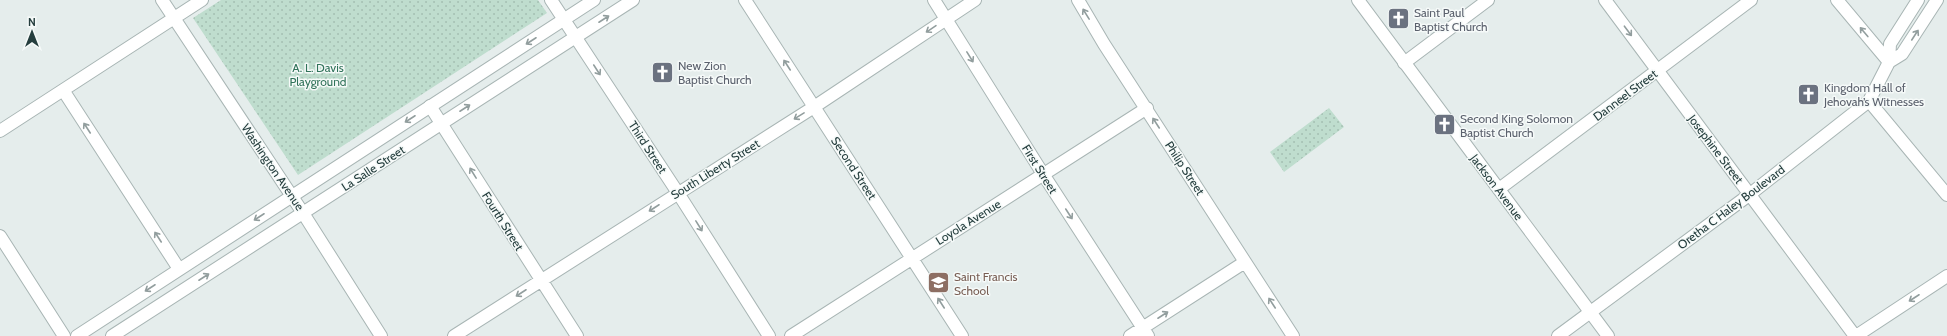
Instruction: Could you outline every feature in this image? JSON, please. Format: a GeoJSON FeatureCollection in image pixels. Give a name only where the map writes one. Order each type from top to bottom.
{"type":"FeatureCollection","features":[{"type":"Feature","properties":{"kind":"street","name":"Washington Avenue"},"geometry":{"type":"LineString","coordinates":[[162,0],[292,196],[381,336]]}},
{"type":"Feature","properties":{"kind":"street"},"geometry":{"type":"LineString","coordinates":[[0,131],[202,0]]}},
{"type":"Feature","properties":{"kind":"street","name":"Third Street"},"geometry":{"type":"LineString","coordinates":[[551,0],[678,193],[769,336]]}},
{"type":"Feature","properties":{"kind":"street","name":"La Salle Street"},"geometry":{"type":"LineString","coordinates":[[77,336],[594,0]]}},
{"type":"Feature","properties":{"kind":"street","name":"La Salle Street"},"geometry":{"type":"LineString","coordinates":[[112,336],[633,0]]}},
{"type":"Feature","properties":{"kind":"street","name":"Second Street"},"geometry":{"type":"LineString","coordinates":[[745,0],[962,336]]}},
{"type":"Feature","properties":{"kind":"street","name":"First Street"},"geometry":{"type":"LineString","coordinates":[[934,0],[1043,174],[1145,332]]}},
{"type":"Feature","properties":{"kind":"street","name":"South Liberty Street"},"geometry":{"type":"LineString","coordinates":[[454,336],[814,107],[975,0]]}},
{"type":"Feature","properties":{"kind":"street","name":"Philip Street"},"geometry":{"type":"LineString","coordinates":[[1078,0],[1293,336]]}},
{"type":"Feature","properties":{"kind":"street","name":"Jackson Avenue"},"geometry":{"type":"LineString","coordinates":[[1358,0],[1608,336]]}},
{"type":"Feature","properties":{"kind":"street"},"geometry":{"type":"LineString","coordinates":[[1404,63],[1488,0]]}},
{"type":"Feature","properties":{"kind":"street","name":"Josephine Street"},"geometry":{"type":"LineString","coordinates":[[1605,0],[1855,336]]}},
{"type":"Feature","properties":{"kind":"street","name":"Danneel Street"},"geometry":{"type":"LineString","coordinates":[[1499,189],[1751,0]]}},
{"type":"Feature","properties":{"kind":"street"},"geometry":{"type":"LineString","coordinates":[[1837,0],[1889,62]]}},
{"type":"Feature","properties":{"kind":"street","name":"Oretha C Haley Boulevard"},"geometry":{"type":"LineString","coordinates":[[1558,336],[1750,195],[1869,101],[1889,62],[1890,44],[1918,0]]}},
{"type":"Feature","properties":{"kind":"street","name":"Oretha C Haley Boulevard"},"geometry":{"type":"LineString","coordinates":[[1889,62],[1902,54],[1937,0]]}},
{"type":"Feature","properties":{"kind":"street"},"geometry":{"type":"LineString","coordinates":[[63,90],[179,270]]}},
{"type":"Feature","properties":{"kind":"street"},"geometry":{"type":"LineString","coordinates":[[1869,101],[1947,196]]}},
{"type":"Feature","properties":{"kind":"street","name":"Fourth Street"},"geometry":{"type":"LineString","coordinates":[[430,106],[577,336]]}},
{"type":"Feature","properties":{"kind":"street","name":"Loyola Avenue"},"geometry":{"type":"LineString","coordinates":[[791,336],[1146,108]]}},
{"type":"Feature","properties":{"kind":"street"},"geometry":{"type":"LineString","coordinates":[[0,236],[64,336]]}},
{"type":"Feature","properties":{"kind":"street"},"geometry":{"type":"LineString","coordinates":[[1130,336],[1145,332],[1245,262]]}},
{"type":"Feature","properties":{"kind":"street"},"geometry":{"type":"LineString","coordinates":[[1855,336],[1947,276]]}},
{"type":"Feature","properties":{"kind":"green space","name":"A. L. Davis Playground"},"geometry":{"type":"Polygon","coordinates":[[[221,0],[538,0],[547,13],[298,175],[193,18],[221,0]]]}},
{"type":"Feature","properties":{"kind":"green space"},"geometry":{"type":"Polygon","coordinates":[[[1329,108],[1344,127],[1284,172],[1270,152],[1329,108]]]}},
{"type":"Feature","properties":{"kind":"place","name":"Saint Paul Baptist Church"},"geometry":{"type":"Point","coordinates":[1399,19]}},
{"type":"Feature","properties":{"kind":"place","name":"New Zion Baptist Church"},"geometry":{"type":"Point","coordinates":[663,72]}},
{"type":"Feature","properties":{"kind":"place","name":"Kingdom Hall of Jehovah’s Witnesses"},"geometry":{"type":"Point","coordinates":[1808,94]}},
{"type":"Feature","properties":{"kind":"place","name":"Second King Solomon Baptist Church"},"geometry":{"type":"Point","coordinates":[1445,125]}},
{"type":"Feature","properties":{"kind":"place","name":"Saint Francis School"},"geometry":{"type":"Point","coordinates":[939,283]}}]}
